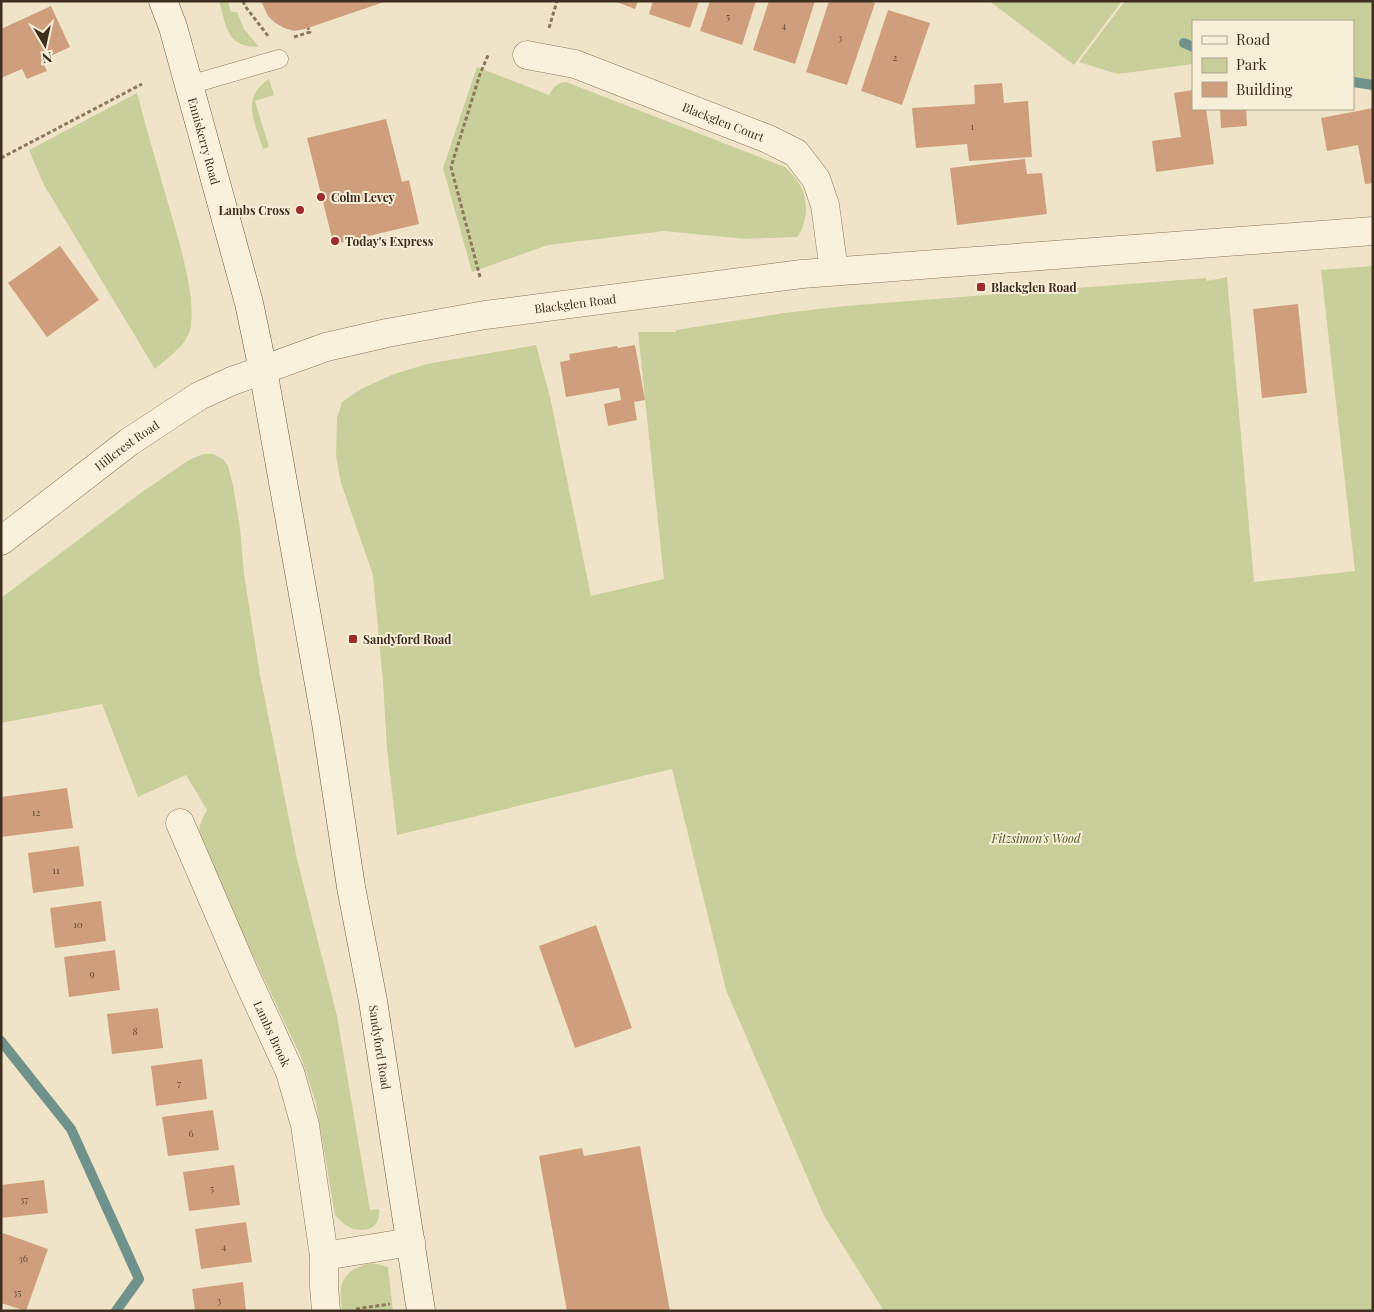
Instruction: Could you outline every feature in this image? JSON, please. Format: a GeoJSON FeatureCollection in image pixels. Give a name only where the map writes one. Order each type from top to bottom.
{"type":"FeatureCollection","features":[{"type":"Feature","properties":{"kind":"street","name":"Enniskerry Road"},"geometry":{"type":"LineString","coordinates":[[163,1],[173,27],[249,303],[263,370]]}},
{"type":"Feature","properties":{"kind":"street","name":"Blackglen Court"},"geometry":{"type":"LineString","coordinates":[[527,54],[575,64],[768,139],[796,153],[816,178],[825,205],[834,271]]}},
{"type":"Feature","properties":{"kind":"street","name":"Blackglen Road"},"geometry":{"type":"LineString","coordinates":[[263,370],[326,348],[387,333],[486,315],[802,274],[1373,231]]}},
{"type":"Feature","properties":{"kind":"street","name":"Hillcrest Road"},"geometry":{"type":"LineString","coordinates":[[1,541],[129,442],[179,408],[199,396],[232,381],[263,370]]}},
{"type":"Feature","properties":{"kind":"street","name":"Sandyford Road"},"geometry":{"type":"LineString","coordinates":[[263,370],[326,723],[351,887],[373,1001],[411,1242],[409,1307]]}},
{"type":"Feature","properties":{"kind":"street","name":"Lambs Brook"},"geometry":{"type":"LineString","coordinates":[[180,823],[244,972],[290,1072],[305,1125],[324,1256],[324,1286],[338,1310]]}},
{"type":"Feature","properties":{"kind":"street"},"geometry":{"type":"LineString","coordinates":[[324,1256],[411,1242]]}},
{"type":"Feature","properties":{"kind":"lane"},"geometry":{"type":"LineString","coordinates":[[189,85],[279,59]]}},
{"type":"Feature","properties":{"kind":"path"},"geometry":{"type":"LineString","coordinates":[[243,1],[274,44],[279,59]]}},
{"type":"Feature","properties":{"kind":"path"},"geometry":{"type":"LineString","coordinates":[[480,277],[451,167],[480,74],[489,53]]}},
{"type":"Feature","properties":{"kind":"path"},"geometry":{"type":"LineString","coordinates":[[1,158],[142,84]]}},
{"type":"Feature","properties":{"kind":"path"},"geometry":{"type":"LineString","coordinates":[[338,1310],[409,1307]]}},
{"type":"Feature","properties":{"kind":"green space"},"geometry":{"type":"Polygon","coordinates":[[[219,1],[228,1],[231,12],[237,12],[244,29],[259,47],[240,44],[234,40],[226,27],[219,1]]]}},
{"type":"Feature","properties":{"kind":"green space"},"geometry":{"type":"Polygon","coordinates":[[[989,1],[1122,1],[1074,65],[989,1]]]}},
{"type":"Feature","properties":{"kind":"green space"},"geometry":{"type":"Polygon","coordinates":[[[1125,1],[1373,1],[1373,82],[1354,79],[1354,20],[1192,20],[1192,64],[1118,74],[1079,62],[1125,1]]]}},
{"type":"Feature","properties":{"kind":"green space"},"geometry":{"type":"Polygon","coordinates":[[[477,67],[549,95],[556,86],[566,82],[785,167],[799,184],[805,197],[806,211],[801,231],[797,237],[745,239],[664,231],[548,245],[472,272],[443,168],[477,67]]]}},
{"type":"Feature","properties":{"kind":"green space"},"geometry":{"type":"Polygon","coordinates":[[[269,79],[274,95],[255,101],[269,147],[263,149],[254,120],[252,103],[260,86],[269,79]]]}},
{"type":"Feature","properties":{"kind":"green space"},"geometry":{"type":"Polygon","coordinates":[[[137,93],[185,265],[191,303],[192,320],[187,338],[155,369],[44,185],[29,150],[137,93]]]}},
{"type":"Feature","properties":{"kind":"green space","name":"Fitzsimon's Wood"},"geometry":{"type":"Polygon","coordinates":[[[1373,266],[1373,1311],[884,1311],[824,1216],[726,990],[672,769],[397,835],[387,749],[373,575],[341,483],[336,456],[337,418],[342,402],[361,389],[394,374],[427,364],[536,345],[550,397],[591,596],[664,579],[638,332],[676,332],[676,330],[784,313],[845,306],[1206,278],[1207,281],[1227,277],[1254,582],[1355,571],[1321,270],[1373,266]]]}},
{"type":"Feature","properties":{"kind":"green space"},"geometry":{"type":"Polygon","coordinates":[[[203,454],[213,454],[223,459],[228,466],[233,485],[240,528],[244,574],[260,675],[297,859],[337,1016],[370,1210],[379,1209],[376,1224],[365,1230],[348,1227],[335,1215],[316,1103],[301,1057],[203,850],[199,829],[207,810],[186,775],[138,797],[102,704],[1,723],[1,598],[142,492],[189,460],[203,454]]]}},
{"type":"Feature","properties":{"kind":"green space"},"geometry":{"type":"Polygon","coordinates":[[[372,1263],[388,1267],[393,1311],[342,1311],[341,1292],[344,1279],[354,1269],[372,1263]]]}},
{"type":"Feature","properties":{"kind":"building"},"geometry":{"type":"Polygon","coordinates":[[[261,1],[384,2],[294,31],[274,22],[268,16],[261,1]]]}},
{"type":"Feature","properties":{"kind":"building"},"geometry":{"type":"Polygon","coordinates":[[[614,1],[638,1],[635,9],[614,1]]]}},
{"type":"Feature","properties":{"kind":"building"},"geometry":{"type":"Polygon","coordinates":[[[653,1],[699,1],[690,28],[649,14],[653,1]]]}},
{"type":"Feature","properties":{"kind":"building"},"geometry":{"type":"Polygon","coordinates":[[[710,1],[756,1],[742,45],[700,31],[710,1]]]}},
{"type":"Feature","properties":{"kind":"building"},"geometry":{"type":"Polygon","coordinates":[[[769,1],[815,1],[795,64],[753,50],[769,1]]]}},
{"type":"Feature","properties":{"kind":"building"},"geometry":{"type":"Polygon","coordinates":[[[829,1],[869,1],[875,3],[847,85],[806,72],[829,1]]]}},
{"type":"Feature","properties":{"kind":"building"},"geometry":{"type":"Polygon","coordinates":[[[51,6],[70,47],[42,60],[47,71],[27,79],[22,69],[1,78],[1,29],[51,6]]]}},
{"type":"Feature","properties":{"kind":"building"},"geometry":{"type":"Polygon","coordinates":[[[888,10],[930,23],[902,105],[861,91],[888,10]]]}},
{"type":"Feature","properties":{"kind":"building"},"geometry":{"type":"Polygon","coordinates":[[[1002,83],[1004,103],[1028,101],[1032,157],[969,161],[967,144],[916,148],[912,108],[975,104],[974,85],[1002,83]]]}},
{"type":"Feature","properties":{"kind":"building"},"geometry":{"type":"Polygon","coordinates":[[[1192,90],[1192,110],[1206,110],[1214,164],[1156,172],[1152,141],[1181,137],[1174,93],[1192,90]]]}},
{"type":"Feature","properties":{"kind":"building"},"geometry":{"type":"Polygon","coordinates":[[[1373,108],[1373,183],[1365,184],[1358,145],[1327,151],[1321,118],[1373,108]]]}},
{"type":"Feature","properties":{"kind":"building"},"geometry":{"type":"Polygon","coordinates":[[[1220,110],[1246,110],[1247,126],[1221,128],[1220,110]]]}},
{"type":"Feature","properties":{"kind":"building"},"geometry":{"type":"Polygon","coordinates":[[[386,119],[402,182],[409,180],[419,224],[339,243],[332,238],[307,138],[386,119]]]}},
{"type":"Feature","properties":{"kind":"building"},"geometry":{"type":"Polygon","coordinates":[[[1025,159],[1027,174],[1042,173],[1047,214],[957,225],[950,168],[1025,159]]]}},
{"type":"Feature","properties":{"kind":"building"},"geometry":{"type":"Polygon","coordinates":[[[60,246],[99,300],[47,337],[8,283],[60,246]]]}},
{"type":"Feature","properties":{"kind":"building"},"geometry":{"type":"Polygon","coordinates":[[[1298,304],[1307,393],[1262,398],[1253,309],[1298,304]]]}},
{"type":"Feature","properties":{"kind":"building"},"geometry":{"type":"Polygon","coordinates":[[[635,345],[645,400],[634,402],[637,420],[608,426],[604,404],[621,400],[619,388],[566,397],[560,362],[570,360],[569,354],[635,345]]]}},
{"type":"Feature","properties":{"kind":"building"},"geometry":{"type":"Polygon","coordinates":[[[67,788],[73,828],[1,837],[1,797],[67,788]]]}},
{"type":"Feature","properties":{"kind":"building"},"geometry":{"type":"Polygon","coordinates":[[[79,846],[84,886],[33,893],[28,853],[79,846]]]}},
{"type":"Feature","properties":{"kind":"building"},"geometry":{"type":"Polygon","coordinates":[[[101,901],[106,941],[55,948],[50,908],[101,901]]]}},
{"type":"Feature","properties":{"kind":"building"},"geometry":{"type":"Polygon","coordinates":[[[596,925],[632,1028],[575,1048],[539,946],[596,925]]]}},
{"type":"Feature","properties":{"kind":"building"},"geometry":{"type":"Polygon","coordinates":[[[115,950],[120,990],[69,997],[64,957],[115,950]]]}},
{"type":"Feature","properties":{"kind":"building"},"geometry":{"type":"Polygon","coordinates":[[[158,1008],[163,1048],[112,1054],[107,1014],[158,1008]]]}},
{"type":"Feature","properties":{"kind":"building"},"geometry":{"type":"Polygon","coordinates":[[[202,1059],[207,1099],[156,1106],[151,1066],[202,1059]]]}},
{"type":"Feature","properties":{"kind":"building"},"geometry":{"type":"Polygon","coordinates":[[[213,1110],[219,1150],[168,1156],[162,1117],[213,1110]]]}},
{"type":"Feature","properties":{"kind":"building"},"geometry":{"type":"Polygon","coordinates":[[[640,1146],[670,1311],[567,1311],[539,1156],[582,1148],[584,1156],[640,1146]]]}},
{"type":"Feature","properties":{"kind":"building"},"geometry":{"type":"Polygon","coordinates":[[[234,1165],[240,1205],[189,1211],[183,1172],[234,1165]]]}},
{"type":"Feature","properties":{"kind":"building"},"geometry":{"type":"Polygon","coordinates":[[[44,1180],[48,1213],[1,1218],[1,1185],[44,1180]]]}},
{"type":"Feature","properties":{"kind":"building"},"geometry":{"type":"Polygon","coordinates":[[[246,1222],[252,1262],[201,1269],[195,1229],[246,1222]]]}},
{"type":"Feature","properties":{"kind":"building"},"geometry":{"type":"Polygon","coordinates":[[[3,1233],[48,1249],[26,1311],[1,1303],[1,1238],[3,1233]]]}},
{"type":"Feature","properties":{"kind":"building"},"geometry":{"type":"Polygon","coordinates":[[[243,1282],[246,1311],[195,1311],[192,1289],[243,1282]]]}},
{"type":"Feature","properties":{"kind":"waterway"},"geometry":{"type":"LineString","coordinates":[[1184,43],[1192,47]]}},
{"type":"Feature","properties":{"kind":"waterway"},"geometry":{"type":"LineString","coordinates":[[1354,82],[1373,85]]}},
{"type":"Feature","properties":{"kind":"waterway"},"geometry":{"type":"LineString","coordinates":[[1,1041],[71,1129],[139,1279],[116,1311]]}},
{"type":"Feature","properties":{"kind":"place","name":"Colm Levey"},"geometry":{"type":"Point","coordinates":[321,197]}},
{"type":"Feature","properties":{"kind":"place","name":"Lambs Cross"},"geometry":{"type":"Point","coordinates":[300,210]}},
{"type":"Feature","properties":{"kind":"place","name":"Today's Express"},"geometry":{"type":"Point","coordinates":[335,241]}},
{"type":"Feature","properties":{"kind":"place","name":"Blackglen Road"},"geometry":{"type":"Point","coordinates":[981,287]}},
{"type":"Feature","properties":{"kind":"place","name":"Sandyford Road"},"geometry":{"type":"Point","coordinates":[353,639]}}]}
